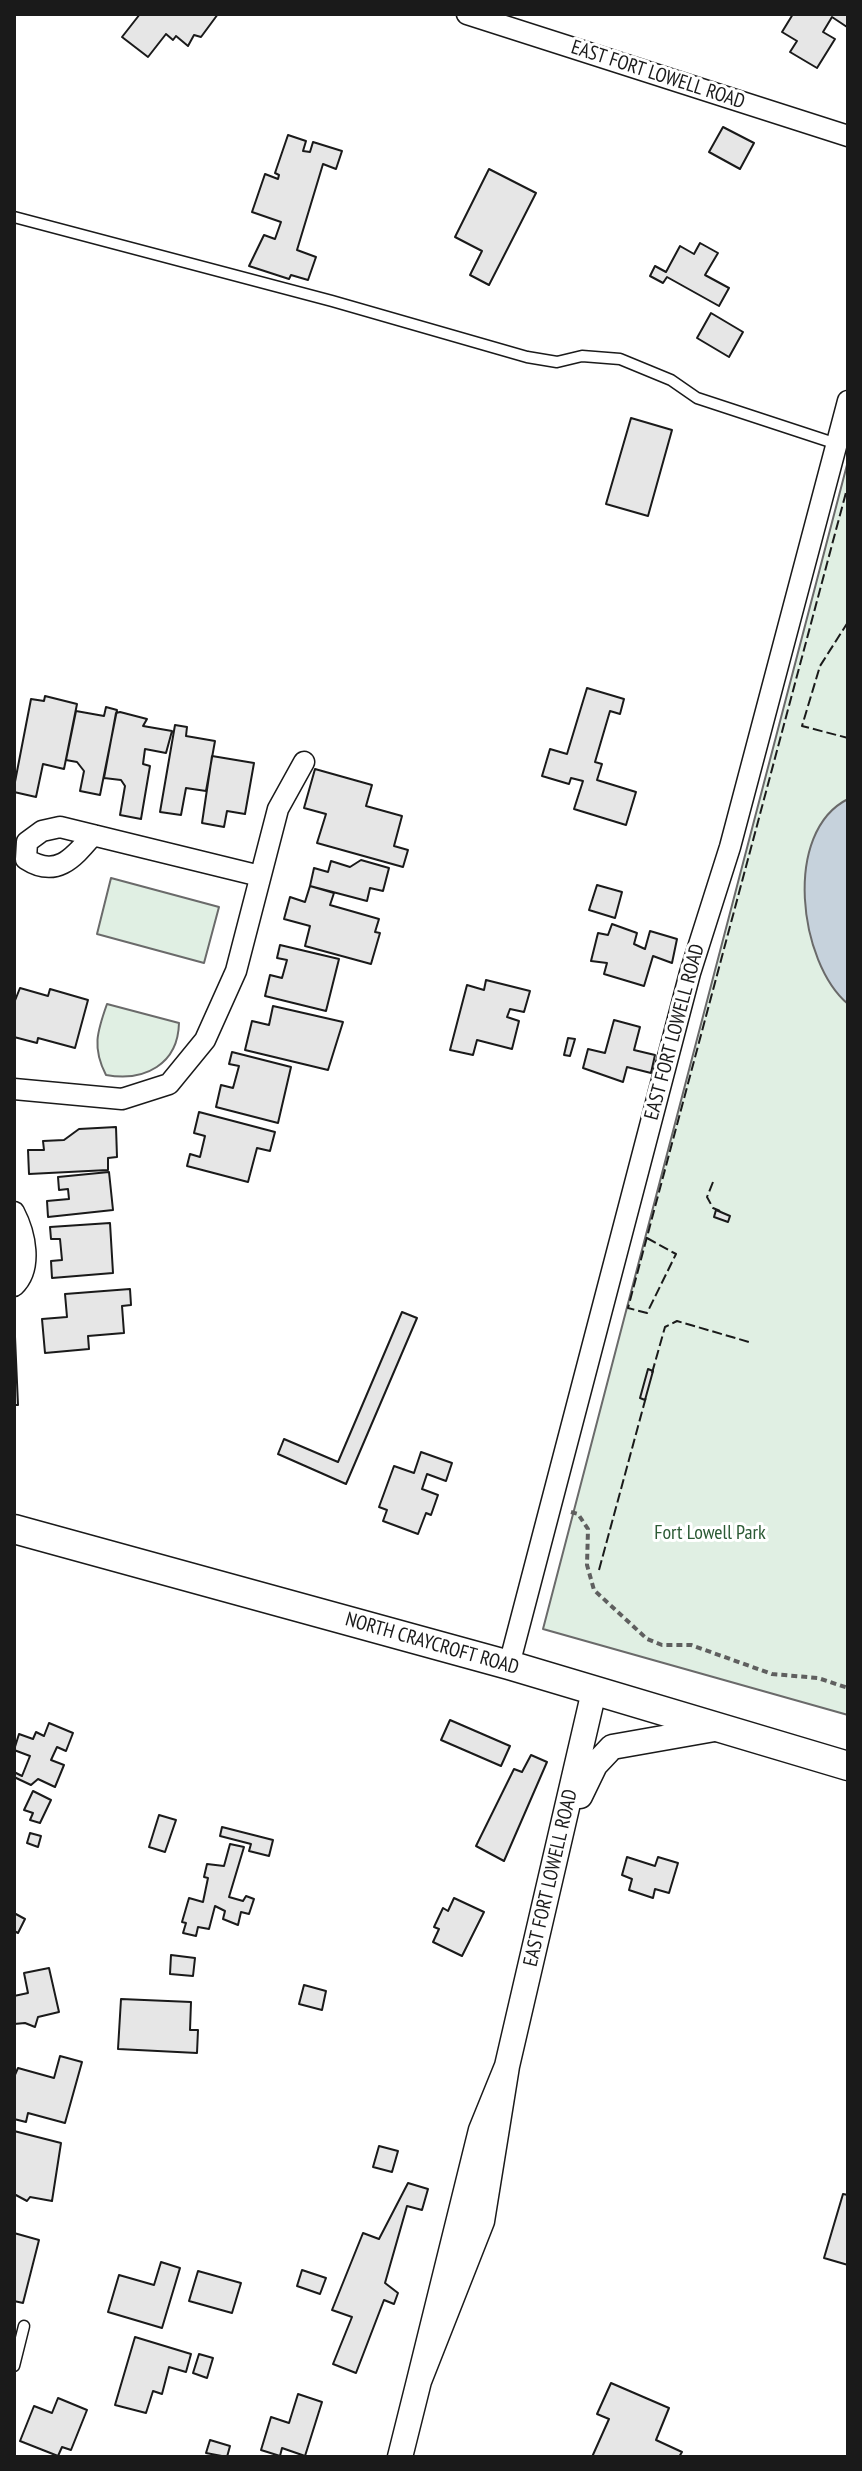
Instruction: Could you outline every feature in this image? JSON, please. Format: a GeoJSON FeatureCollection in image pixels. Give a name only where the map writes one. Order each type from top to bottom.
{"type":"FeatureCollection","features":[{"type":"Feature","properties":{"kind":"main road","name":"NORTH CRAYCROFT ROAD"},"geometry":{"type":"LineString","coordinates":[[14,1529],[509,1665],[848,1766]]}},
{"type":"Feature","properties":{"kind":"street","name":"EAST FORT LOWELL ROAD"},"geometry":{"type":"LineString","coordinates":[[467,14],[848,136]]}},
{"type":"Feature","properties":{"kind":"street","name":"EAST FORT LOWELL ROAD"},"geometry":{"type":"LineString","coordinates":[[509,1665],[690,973],[730,847],[848,401]]}},
{"type":"Feature","properties":{"kind":"street"},"geometry":{"type":"LineString","coordinates":[[14,1089],[122,1099],[169,1084],[205,1040],[236,971],[278,809],[304,762]]}},
{"type":"Feature","properties":{"kind":"street"},"geometry":{"type":"LineString","coordinates":[[93,835],[260,876]]}},
{"type":"Feature","properties":{"kind":"street"},"geometry":{"type":"LineString","coordinates":[[14,1212],[25,1242],[24,1270],[14,1286]]}},
{"type":"Feature","properties":{"kind":"street","name":"EAST FORT LOWELL ROAD"},"geometry":{"type":"LineString","coordinates":[[400,2457],[481,2130],[507,2066],[594,1691]]}},
{"type":"Feature","properties":{"kind":"street"},"geometry":{"type":"LineString","coordinates":[[562,1831],[595,1765],[612,1747],[720,1728]]}},
{"type":"Feature","properties":{"kind":"lane"},"geometry":{"type":"LineString","coordinates":[[14,217],[527,357],[557,362],[582,356],[620,359],[671,380],[697,398],[837,444]]}},
{"type":"Feature","properties":{"kind":"lane"},"geometry":{"type":"LineString","coordinates":[[14,2366],[24,2326]]}},
{"type":"Feature","properties":{"kind":"path"},"geometry":{"type":"LineString","coordinates":[[551,1506],[578,1514],[588,1529],[587,1565],[594,1590],[647,1639],[662,1645],[691,1645],[772,1674],[818,1678],[848,1688]]}},
{"type":"Feature","properties":{"kind":"green space","name":"Fort Lowell Park"},"geometry":{"type":"Polygon","coordinates":[[[848,461],[848,1715],[543,1629],[848,461]]]}},
{"type":"Feature","properties":{"kind":"green space"},"geometry":{"type":"Polygon","coordinates":[[[111,878],[219,907],[204,963],[97,934],[111,878]]]}},
{"type":"Feature","properties":{"kind":"green space"},"geometry":{"type":"Polygon","coordinates":[[[107,1004],[179,1023],[173,1049],[166,1059],[157,1067],[134,1076],[106,1075],[99,1056],[98,1040],[107,1004]]]}},
{"type":"Feature","properties":{"kind":"shaded area"},"geometry":{"type":"Polygon","coordinates":[[[848,799],[848,1004],[831,985],[818,959],[809,930],[805,898],[806,868],[813,839],[827,816],[848,799]]]}},
{"type":"Feature","properties":{"kind":"building"},"geometry":{"type":"Polygon","coordinates":[[[140,14],[218,14],[201,37],[194,35],[188,46],[176,36],[173,40],[166,34],[148,57],[122,37],[140,14]]]}},
{"type":"Feature","properties":{"kind":"building"},"geometry":{"type":"Polygon","coordinates":[[[793,14],[848,14],[847,27],[832,17],[823,32],[835,39],[817,68],[790,52],[797,41],[782,32],[793,14]]]}},
{"type":"Feature","properties":{"kind":"building"},"geometry":{"type":"Polygon","coordinates":[[[723,127],[754,143],[740,169],[709,152],[723,127]]]}},
{"type":"Feature","properties":{"kind":"building"},"geometry":{"type":"Polygon","coordinates":[[[288,135],[306,141],[303,151],[310,152],[313,142],[342,151],[336,169],[323,164],[297,250],[316,257],[308,280],[291,275],[289,279],[249,266],[264,235],[275,239],[281,222],[252,212],[265,174],[278,179],[279,175],[275,173],[288,135]]]}},
{"type":"Feature","properties":{"kind":"building"},"geometry":{"type":"Polygon","coordinates":[[[489,169],[536,193],[489,285],[470,275],[482,251],[455,237],[489,169]]]}},
{"type":"Feature","properties":{"kind":"building"},"geometry":{"type":"Polygon","coordinates":[[[700,243],[718,253],[705,275],[729,288],[719,306],[667,277],[663,283],[650,276],[655,266],[666,272],[680,246],[694,254],[700,243]]]}},
{"type":"Feature","properties":{"kind":"building"},"geometry":{"type":"Polygon","coordinates":[[[711,313],[743,332],[729,357],[697,338],[711,313]]]}},
{"type":"Feature","properties":{"kind":"building"},"geometry":{"type":"Polygon","coordinates":[[[631,418],[672,430],[648,516],[606,504],[631,418]]]}},
{"type":"Feature","properties":{"kind":"building"},"geometry":{"type":"Polygon","coordinates":[[[587,688],[624,699],[620,714],[610,711],[595,762],[602,764],[597,780],[636,792],[626,825],[574,809],[583,781],[571,778],[569,784],[542,776],[550,749],[567,754],[587,688]]]}},
{"type":"Feature","properties":{"kind":"building"},"geometry":{"type":"Polygon","coordinates":[[[45,696],[77,704],[64,769],[43,764],[36,797],[14,792],[14,787],[31,699],[44,701],[45,696]]]}},
{"type":"Feature","properties":{"kind":"building"},"geometry":{"type":"Polygon","coordinates":[[[106,707],[117,710],[100,795],[80,791],[84,771],[77,762],[66,760],[76,711],[104,716],[106,707]]]}},
{"type":"Feature","properties":{"kind":"building"},"geometry":{"type":"Polygon","coordinates":[[[116,713],[147,719],[143,726],[172,731],[166,753],[145,749],[143,764],[150,766],[141,819],[120,815],[125,786],[121,780],[104,778],[116,713]]]}},
{"type":"Feature","properties":{"kind":"building"},"geometry":{"type":"Polygon","coordinates":[[[175,725],[187,727],[186,736],[215,741],[206,791],[186,788],[181,815],[160,812],[175,725]]]}},
{"type":"Feature","properties":{"kind":"building"},"geometry":{"type":"Polygon","coordinates":[[[212,756],[254,763],[245,814],[227,811],[224,827],[202,823],[212,756]]]}},
{"type":"Feature","properties":{"kind":"building"},"geometry":{"type":"Polygon","coordinates":[[[315,769],[372,785],[366,806],[402,816],[394,846],[408,850],[403,867],[317,843],[326,814],[304,808],[315,769]]]}},
{"type":"Feature","properties":{"kind":"building"},"geometry":{"type":"Polygon","coordinates":[[[361,860],[389,868],[383,891],[370,888],[367,901],[310,886],[314,868],[328,872],[331,861],[350,867],[361,860]]]}},
{"type":"Feature","properties":{"kind":"building"},"geometry":{"type":"Polygon","coordinates":[[[597,885],[622,892],[615,918],[589,910],[597,885]]]}},
{"type":"Feature","properties":{"kind":"building"},"geometry":{"type":"Polygon","coordinates":[[[310,886],[334,893],[330,905],[379,919],[375,932],[380,933],[371,964],[305,946],[310,926],[284,919],[290,897],[305,902],[310,886]]]}},
{"type":"Feature","properties":{"kind":"building"},"geometry":{"type":"Polygon","coordinates":[[[612,924],[637,933],[634,944],[645,949],[650,931],[677,939],[672,963],[653,956],[644,986],[604,974],[607,963],[591,961],[598,933],[608,935],[612,924]]]}},
{"type":"Feature","properties":{"kind":"building"},"geometry":{"type":"Polygon","coordinates":[[[280,945],[339,959],[326,1011],[265,996],[270,975],[282,978],[287,960],[277,958],[280,945]]]}},
{"type":"Feature","properties":{"kind":"building"},"geometry":{"type":"Polygon","coordinates":[[[486,980],[530,991],[524,1012],[510,1009],[507,1017],[519,1021],[512,1049],[477,1040],[473,1055],[450,1050],[467,985],[484,990],[486,980]]]}},
{"type":"Feature","properties":{"kind":"building"},"geometry":{"type":"Polygon","coordinates":[[[20,988],[48,996],[50,989],[88,1000],[75,1048],[38,1038],[37,1043],[14,1037],[14,1003],[20,988]]]}},
{"type":"Feature","properties":{"kind":"building"},"geometry":{"type":"Polygon","coordinates":[[[273,1006],[343,1022],[328,1070],[245,1050],[252,1021],[269,1025],[273,1006]]]}},
{"type":"Feature","properties":{"kind":"building"},"geometry":{"type":"Polygon","coordinates":[[[614,1020],[640,1027],[634,1050],[655,1055],[651,1073],[627,1067],[623,1082],[583,1068],[588,1049],[605,1053],[614,1020]]]}},
{"type":"Feature","properties":{"kind":"building"},"geometry":{"type":"Polygon","coordinates":[[[568,1038],[575,1039],[570,1056],[564,1055],[568,1038]]]}},
{"type":"Feature","properties":{"kind":"building"},"geometry":{"type":"Polygon","coordinates":[[[232,1052],[291,1067],[278,1123],[216,1107],[221,1085],[233,1088],[239,1066],[229,1064],[232,1052]]]}},
{"type":"Feature","properties":{"kind":"building"},"geometry":{"type":"Polygon","coordinates":[[[199,1112],[275,1132],[270,1151],[257,1148],[248,1182],[187,1166],[190,1154],[200,1157],[205,1136],[194,1133],[199,1112]]]}},
{"type":"Feature","properties":{"kind":"building"},"geometry":{"type":"Polygon","coordinates":[[[116,1127],[117,1157],[108,1158],[108,1170],[29,1174],[28,1150],[44,1150],[43,1141],[64,1140],[79,1129],[116,1127]]]}},
{"type":"Feature","properties":{"kind":"building"},"geometry":{"type":"Polygon","coordinates":[[[109,1172],[113,1210],[48,1217],[47,1201],[69,1199],[68,1189],[59,1190],[58,1177],[109,1172]]]}},
{"type":"Feature","properties":{"kind":"building"},"geometry":{"type":"Polygon","coordinates":[[[716,1210],[730,1216],[728,1222],[714,1217],[716,1210]]]}},
{"type":"Feature","properties":{"kind":"building"},"geometry":{"type":"Polygon","coordinates":[[[110,1223],[113,1273],[52,1278],[51,1261],[62,1260],[60,1239],[51,1239],[50,1227],[110,1223]]]}},
{"type":"Feature","properties":{"kind":"building"},"geometry":{"type":"Polygon","coordinates":[[[130,1289],[131,1305],[122,1306],[124,1333],[88,1336],[89,1349],[45,1353],[42,1319],[67,1317],[65,1294],[130,1289]]]}},
{"type":"Feature","properties":{"kind":"building"},"geometry":{"type":"Polygon","coordinates":[[[402,1312],[417,1318],[346,1484],[278,1454],[284,1439],[338,1462],[402,1312]]]}},
{"type":"Feature","properties":{"kind":"building"},"geometry":{"type":"Polygon","coordinates":[[[14,1314],[18,1405],[14,1405],[14,1314]]]}},
{"type":"Feature","properties":{"kind":"building"},"geometry":{"type":"Polygon","coordinates":[[[648,1369],[653,1371],[645,1400],[640,1398],[648,1369]]]}},
{"type":"Feature","properties":{"kind":"building"},"geometry":{"type":"Polygon","coordinates":[[[421,1452],[452,1463],[446,1481],[427,1474],[422,1489],[438,1495],[431,1515],[426,1513],[418,1534],[383,1521],[387,1510],[379,1507],[394,1466],[414,1473],[421,1452]]]}},
{"type":"Feature","properties":{"kind":"building"},"geometry":{"type":"Polygon","coordinates":[[[450,1720],[510,1746],[501,1766],[441,1740],[450,1720]]]}},
{"type":"Feature","properties":{"kind":"building"},"geometry":{"type":"Polygon","coordinates":[[[49,1723],[73,1733],[66,1751],[57,1747],[51,1760],[64,1765],[55,1787],[38,1779],[31,1785],[14,1777],[14,1772],[22,1776],[30,1756],[14,1750],[19,1734],[33,1739],[36,1732],[44,1736],[49,1723]]]}},
{"type":"Feature","properties":{"kind":"building"},"geometry":{"type":"Polygon","coordinates":[[[531,1755],[547,1762],[504,1861],[476,1846],[514,1769],[522,1772],[531,1755]]]}},
{"type":"Feature","properties":{"kind":"building"},"geometry":{"type":"Polygon","coordinates":[[[33,1791],[51,1800],[40,1823],[30,1820],[33,1813],[24,1810],[33,1791]]]}},
{"type":"Feature","properties":{"kind":"building"},"geometry":{"type":"Polygon","coordinates":[[[159,1815],[176,1820],[165,1852],[149,1847],[159,1815]]]}},
{"type":"Feature","properties":{"kind":"building"},"geometry":{"type":"Polygon","coordinates":[[[222,1827],[273,1840],[269,1856],[249,1851],[251,1844],[220,1836],[222,1827]]]}},
{"type":"Feature","properties":{"kind":"building"},"geometry":{"type":"Polygon","coordinates":[[[30,1833],[41,1836],[38,1847],[27,1843],[30,1833]]]}},
{"type":"Feature","properties":{"kind":"building"},"geometry":{"type":"Polygon","coordinates":[[[230,1844],[244,1847],[229,1897],[243,1901],[246,1896],[254,1899],[249,1914],[241,1912],[238,1925],[223,1919],[225,1911],[215,1906],[209,1929],[198,1927],[196,1936],[183,1933],[186,1923],[182,1922],[189,1898],[203,1902],[208,1878],[204,1877],[207,1864],[224,1866],[230,1844]]]}},
{"type":"Feature","properties":{"kind":"building"},"geometry":{"type":"Polygon","coordinates":[[[627,1857],[655,1866],[658,1857],[678,1863],[669,1893],[655,1889],[653,1898],[629,1890],[632,1879],[622,1875],[627,1857]]]}},
{"type":"Feature","properties":{"kind":"building"},"geometry":{"type":"Polygon","coordinates":[[[454,1898],[484,1912],[462,1956],[433,1942],[439,1929],[434,1927],[443,1908],[448,1911],[454,1898]]]}},
{"type":"Feature","properties":{"kind":"building"},"geometry":{"type":"Polygon","coordinates":[[[14,1913],[25,1919],[18,1933],[14,1931],[14,1913]]]}},
{"type":"Feature","properties":{"kind":"building"},"geometry":{"type":"Polygon","coordinates":[[[171,1955],[195,1958],[193,1976],[170,1974],[171,1955]]]}},
{"type":"Feature","properties":{"kind":"building"},"geometry":{"type":"Polygon","coordinates":[[[49,1968],[59,2012],[38,2017],[35,2027],[25,2023],[14,2024],[14,1996],[28,1993],[24,1973],[49,1968]]]}},
{"type":"Feature","properties":{"kind":"building"},"geometry":{"type":"Polygon","coordinates":[[[304,1985],[326,1991],[322,2010],[299,2004],[304,1985]]]}},
{"type":"Feature","properties":{"kind":"building"},"geometry":{"type":"Polygon","coordinates":[[[121,1999],[191,2002],[190,2030],[198,2030],[197,2053],[118,2049],[121,1999]]]}},
{"type":"Feature","properties":{"kind":"building"},"geometry":{"type":"Polygon","coordinates":[[[60,2056],[82,2062],[65,2123],[28,2113],[26,2122],[14,2119],[14,2077],[18,2068],[54,2078],[60,2056]]]}},
{"type":"Feature","properties":{"kind":"building"},"geometry":{"type":"Polygon","coordinates":[[[14,2131],[61,2143],[52,2201],[30,2197],[27,2201],[14,2194],[14,2131]]]}},
{"type":"Feature","properties":{"kind":"building"},"geometry":{"type":"Polygon","coordinates":[[[379,2146],[398,2151],[392,2172],[373,2167],[379,2146]]]}},
{"type":"Feature","properties":{"kind":"building"},"geometry":{"type":"Polygon","coordinates":[[[408,2183],[428,2189],[422,2210],[407,2206],[385,2283],[398,2293],[394,2304],[384,2300],[356,2373],[333,2364],[352,2317],[332,2310],[363,2233],[379,2239],[408,2183]]]}},
{"type":"Feature","properties":{"kind":"building"},"geometry":{"type":"Polygon","coordinates":[[[843,2194],[848,2195],[848,2265],[824,2258],[843,2194]]]}},
{"type":"Feature","properties":{"kind":"building"},"geometry":{"type":"Polygon","coordinates":[[[14,2233],[39,2240],[23,2303],[14,2301],[14,2233]]]}},
{"type":"Feature","properties":{"kind":"building"},"geometry":{"type":"Polygon","coordinates":[[[161,2262],[180,2268],[162,2328],[108,2312],[119,2275],[154,2285],[161,2262]]]}},
{"type":"Feature","properties":{"kind":"building"},"geometry":{"type":"Polygon","coordinates":[[[302,2270],[326,2278],[320,2294],[297,2286],[302,2270]]]}},
{"type":"Feature","properties":{"kind":"building"},"geometry":{"type":"Polygon","coordinates":[[[198,2271],[241,2283],[232,2313],[189,2301],[198,2271]]]}},
{"type":"Feature","properties":{"kind":"building"},"geometry":{"type":"Polygon","coordinates":[[[135,2337],[191,2354],[186,2372],[169,2367],[162,2394],[153,2391],[146,2413],[115,2405],[135,2337]]]}},
{"type":"Feature","properties":{"kind":"building"},"geometry":{"type":"Polygon","coordinates":[[[199,2354],[213,2358],[207,2378],[193,2373],[199,2354]]]}},
{"type":"Feature","properties":{"kind":"building"},"geometry":{"type":"Polygon","coordinates":[[[611,2383],[669,2408],[656,2440],[682,2452],[679,2457],[592,2457],[609,2419],[597,2414],[611,2383]]]}},
{"type":"Feature","properties":{"kind":"building"},"geometry":{"type":"Polygon","coordinates":[[[298,2394],[322,2402],[305,2456],[282,2448],[280,2456],[261,2450],[271,2417],[289,2423],[298,2394]]]}},
{"type":"Feature","properties":{"kind":"building"},"geometry":{"type":"Polygon","coordinates":[[[58,2398],[87,2410],[71,2450],[62,2447],[58,2456],[20,2441],[34,2406],[52,2413],[58,2398]]]}},
{"type":"Feature","properties":{"kind":"building"},"geometry":{"type":"Polygon","coordinates":[[[210,2440],[230,2446],[227,2457],[206,2453],[210,2440]]]}},
{"type":"Feature","properties":{"kind":"fence"},"geometry":{"type":"LineString","coordinates":[[647,1238],[676,1254],[647,1313],[628,1308],[848,485]]}},
{"type":"Feature","properties":{"kind":"fence"},"geometry":{"type":"LineString","coordinates":[[848,622],[820,666],[802,726],[848,738]]}},
{"type":"Feature","properties":{"kind":"fence"},"geometry":{"type":"LineString","coordinates":[[713,1182],[707,1197],[713,1208],[720,1211]]}},
{"type":"Feature","properties":{"kind":"fence"},"geometry":{"type":"LineString","coordinates":[[652,1373],[665,1327],[677,1321],[749,1342]]}},
{"type":"Feature","properties":{"kind":"fence"},"geometry":{"type":"LineString","coordinates":[[599,1570],[646,1397]]}}]}
